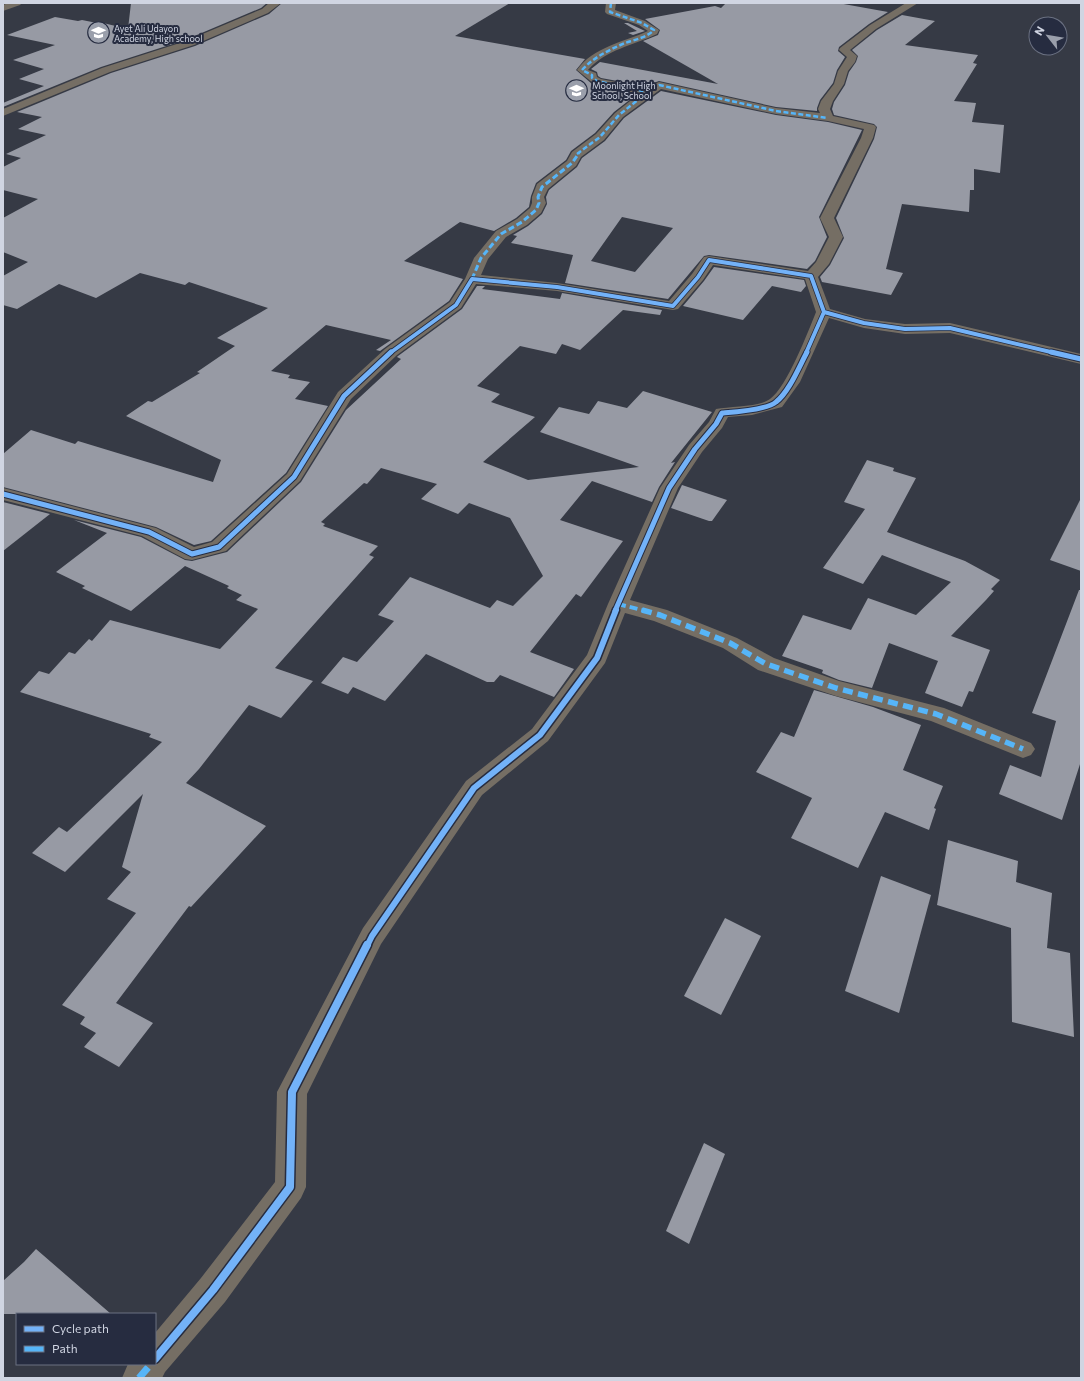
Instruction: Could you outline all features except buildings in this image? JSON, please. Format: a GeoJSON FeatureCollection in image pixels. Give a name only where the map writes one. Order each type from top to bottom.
{"type":"FeatureCollection","features":[{"type":"Feature","properties":{"kind":"street"},"geometry":{"type":"LineString","coordinates":[[3,8],[17,3]]}},
{"type":"Feature","properties":{"kind":"street"},"geometry":{"type":"LineString","coordinates":[[3,112],[106,70],[190,43],[265,11],[276,3]]}},
{"type":"Feature","properties":{"kind":"street"},"geometry":{"type":"LineString","coordinates":[[611,3],[610,12],[642,23],[654,30],[647,35],[604,53],[592,60],[582,70],[592,75],[592,78],[597,81],[649,91]]}},
{"type":"Feature","properties":{"kind":"street"},"geometry":{"type":"LineString","coordinates":[[828,118],[824,109],[826,101],[839,84],[842,71],[850,62],[852,56],[844,50],[845,48],[873,26],[913,3]]}},
{"type":"Feature","properties":{"kind":"street"},"geometry":{"type":"LineString","coordinates":[[3,494],[149,532],[192,554],[219,547],[294,477],[344,396],[391,352],[456,305],[472,279],[481,258],[496,239],[501,234],[522,222],[536,210],[539,203],[538,197],[542,187],[572,163],[576,155],[600,137],[618,115],[649,91],[659,86],[776,111],[828,118],[870,127],[867,138],[827,218],[836,237],[822,264],[812,276]]}},
{"type":"Feature","properties":{"kind":"street"},"geometry":{"type":"LineString","coordinates":[[472,279],[564,288],[673,306],[698,277],[709,260],[812,276]]}},
{"type":"Feature","properties":{"kind":"street"},"geometry":{"type":"LineString","coordinates":[[156,1358],[213,1290],[290,1187],[292,1092],[372,936],[474,788],[540,735],[597,658],[618,604],[669,488],[695,449],[716,424],[722,413],[752,410],[776,403],[792,382],[813,339],[824,312],[812,276]]}},
{"type":"Feature","properties":{"kind":"street"},"geometry":{"type":"LineString","coordinates":[[824,312],[864,323],[905,329],[950,328],[1081,359]]}},
{"type":"Feature","properties":{"kind":"street"},"geometry":{"type":"LineString","coordinates":[[618,604],[660,615],[730,643],[766,664],[836,688],[936,714],[1024,750]]}},
{"type":"Feature","properties":{"kind":"street"},"geometry":{"type":"LineString","coordinates":[[139,1378],[149,1365]]}},
{"type":"Feature","properties":{"kind":"marked path"},"geometry":{"type":"LineString","coordinates":[[611,3],[610,12],[642,23],[654,30],[653,32],[605,52],[588,63],[582,70],[592,75],[592,78],[597,81],[647,92],[659,85],[776,111],[828,118]]}},
{"type":"Feature","properties":{"kind":"marked path"},"geometry":{"type":"LineString","coordinates":[[472,279],[481,258],[501,234],[522,222],[536,210],[539,203],[538,197],[542,187],[572,163],[576,155],[600,137],[619,115],[649,91]]}},
{"type":"Feature","properties":{"kind":"marked path"},"geometry":{"type":"LineString","coordinates":[[618,604],[660,615],[730,643],[766,664],[836,688],[936,714],[1023,749]]}},
{"type":"Feature","properties":{"kind":"marked path"},"geometry":{"type":"LineString","coordinates":[[139,1378],[150,1365]]}},
{"type":"Feature","properties":{"kind":"cycle path"},"geometry":{"type":"LineString","coordinates":[[3,494],[149,532],[192,554],[219,547],[294,477],[344,396],[391,352],[456,305],[472,279],[557,287],[673,306],[698,277],[709,260],[811,276],[824,312],[864,323],[905,329],[950,328],[1081,359]]}},
{"type":"Feature","properties":{"kind":"cycle path"},"geometry":{"type":"LineString","coordinates":[[156,1358],[213,1290],[290,1187],[292,1092],[372,936],[474,788],[540,735],[597,658],[618,604],[669,488],[695,449],[716,424],[722,413],[752,410],[776,403],[792,382],[813,339],[824,312]]}},
{"type":"Feature","properties":{"kind":"place","name":"Ayet Ali Udayon Academy, High school"},"geometry":{"type":"Point","coordinates":[99,33]}},
{"type":"Feature","properties":{"kind":"place","name":"Moonlight High School, School"},"geometry":{"type":"Point","coordinates":[577,90]}}]}
